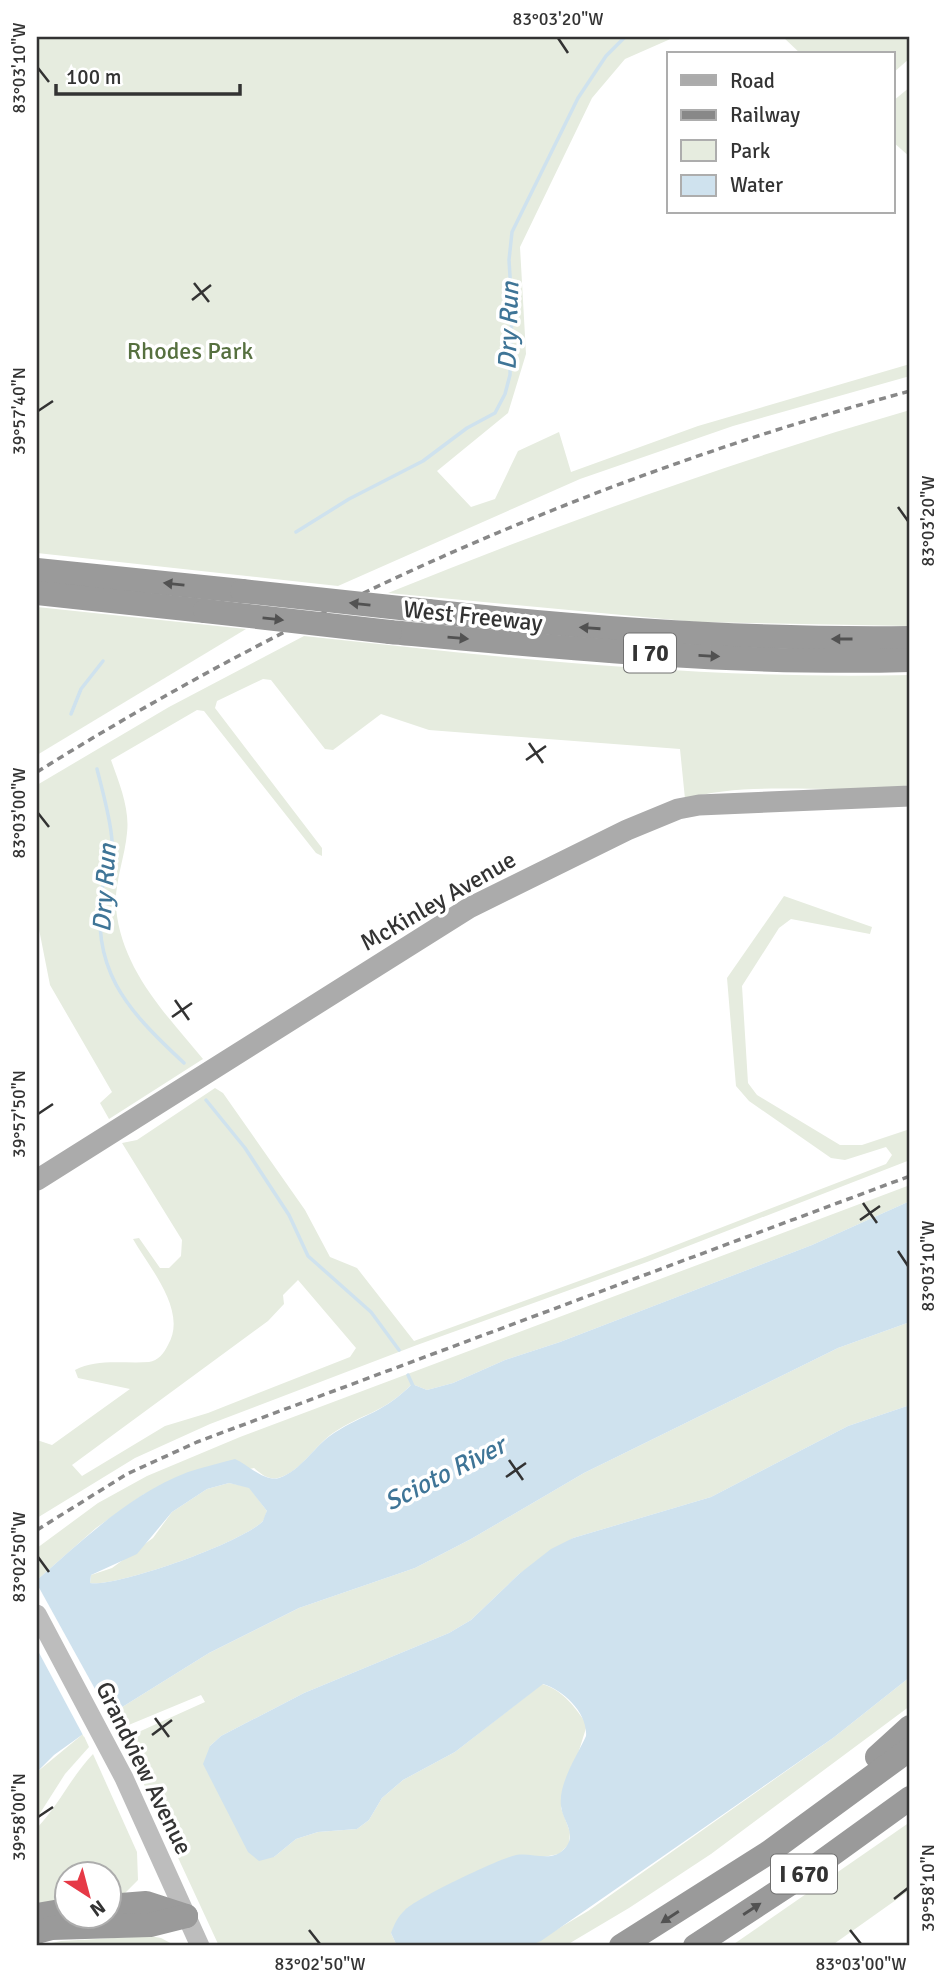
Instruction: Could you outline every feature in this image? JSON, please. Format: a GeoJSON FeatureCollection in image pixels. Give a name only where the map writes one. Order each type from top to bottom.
{"type":"FeatureCollection","features":[{"type":"Feature","properties":{"kind":"highway","name":"West Freeway"},"geometry":{"type":"LineString","coordinates":[[37,570],[584,627],[751,637],[910,638]]}},
{"type":"Feature","properties":{"kind":"highway","name":"West Freeway"},"geometry":{"type":"LineString","coordinates":[[37,593],[390,632],[601,651],[773,659],[910,660]]}},
{"type":"Feature","properties":{"kind":"highway"},"geometry":{"type":"LineString","coordinates":[[768,1853],[910,1727]]}},
{"type":"Feature","properties":{"kind":"highway","name":"I 670"},"geometry":{"type":"LineString","coordinates":[[621,1946],[768,1853],[910,1749]]}},
{"type":"Feature","properties":{"kind":"highway","name":"I 670"},"geometry":{"type":"LineString","coordinates":[[695,1946],[802,1876],[910,1798]]}},
{"type":"Feature","properties":{"kind":"highway"},"geometry":{"type":"LineString","coordinates":[[122,1905],[146,1903],[186,1916]]}},
{"type":"Feature","properties":{"kind":"highway"},"geometry":{"type":"LineString","coordinates":[[37,1932],[52,1928],[150,1925],[186,1916]]}},
{"type":"Feature","properties":{"kind":"main road","name":"McKinley Avenue"},"geometry":{"type":"LineString","coordinates":[[37,1180],[469,908],[627,830],[678,809],[699,805],[910,796]]}},
{"type":"Feature","properties":{"kind":"main road","name":"Grandview Avenue"},"geometry":{"type":"LineString","coordinates":[[37,1614],[124,1778],[200,1946]]}},
{"type":"Feature","properties":{"kind":"green space","name":"Rhodes Park"},"geometry":{"type":"Polygon","coordinates":[[[37,37],[675,37],[625,59],[592,98],[520,247],[526,354],[508,413],[437,471],[471,507],[495,499],[518,451],[559,432],[571,472],[698,426],[910,364],[910,376],[733,426],[580,479],[338,586],[37,553],[37,37]]]}},
{"type":"Feature","properties":{"kind":"green space"},"geometry":{"type":"Polygon","coordinates":[[[783,37],[910,37],[910,58],[894,72],[894,52],[799,52],[783,37]]]}},
{"type":"Feature","properties":{"kind":"green space"},"geometry":{"type":"Polygon","coordinates":[[[910,87],[910,157],[894,143],[894,100],[910,87]]]}},
{"type":"Feature","properties":{"kind":"green space"},"geometry":{"type":"Polygon","coordinates":[[[910,410],[910,626],[696,622],[388,593],[647,495],[778,450],[910,410]]]}},
{"type":"Feature","properties":{"kind":"green space"},"geometry":{"type":"Polygon","coordinates":[[[37,607],[246,629],[37,755],[37,607]]]}},
{"type":"Feature","properties":{"kind":"green space"},"geometry":{"type":"Polygon","coordinates":[[[304,636],[682,671],[834,676],[910,675],[910,785],[854,789],[738,790],[685,799],[680,749],[429,730],[381,714],[333,750],[325,749],[271,680],[263,679],[217,701],[215,708],[322,848],[322,856],[316,853],[204,711],[197,710],[111,760],[123,796],[128,824],[116,899],[120,930],[136,971],[148,990],[203,1059],[109,1119],[100,1103],[112,1092],[50,985],[37,919],[37,785],[169,707],[304,636]]]}},
{"type":"Feature","properties":{"kind":"green space"},"geometry":{"type":"Polygon","coordinates":[[[784,896],[872,927],[870,934],[791,919],[779,928],[742,986],[748,1083],[757,1095],[840,1145],[862,1145],[910,1129],[910,1160],[647,1262],[417,1345],[210,1424],[135,1458],[37,1518],[37,1440],[52,1445],[130,1389],[78,1378],[75,1370],[92,1364],[152,1361],[165,1351],[173,1332],[170,1304],[164,1290],[133,1239],[139,1238],[160,1268],[169,1268],[181,1256],[182,1240],[122,1143],[137,1140],[215,1088],[223,1093],[305,1210],[330,1257],[357,1268],[414,1341],[645,1257],[886,1164],[892,1155],[886,1147],[845,1160],[831,1158],[749,1101],[736,1086],[727,978],[784,896]],[[298,1280],[283,1295],[284,1304],[268,1321],[72,1465],[82,1476],[165,1426],[208,1413],[350,1357],[356,1348],[298,1280]]]}},
{"type":"Feature","properties":{"kind":"green space"},"geometry":{"type":"Polygon","coordinates":[[[910,1185],[910,1201],[812,1245],[560,1342],[505,1360],[453,1383],[427,1390],[412,1384],[383,1407],[333,1433],[286,1475],[271,1478],[254,1468],[144,1494],[96,1528],[37,1580],[37,1548],[98,1503],[147,1476],[240,1437],[910,1185]]]}},
{"type":"Feature","properties":{"kind":"green space"},"geometry":{"type":"Polygon","coordinates":[[[910,1322],[910,1405],[848,1426],[711,1497],[573,1538],[519,1574],[471,1620],[449,1633],[304,1693],[221,1736],[210,1746],[274,1857],[296,1839],[318,1832],[357,1829],[369,1820],[382,1798],[403,1780],[455,1752],[542,1684],[563,1695],[587,1725],[561,1808],[570,1832],[569,1844],[559,1854],[543,1857],[518,1855],[391,1933],[397,1946],[219,1946],[123,1739],[205,1702],[201,1695],[119,1729],[111,1714],[209,1653],[299,1608],[415,1568],[471,1539],[584,1473],[838,1348],[910,1322]]]}},
{"type":"Feature","properties":{"kind":"green space"},"geometry":{"type":"Polygon","coordinates":[[[229,1483],[249,1487],[267,1511],[263,1521],[251,1530],[207,1551],[152,1571],[90,1583],[91,1575],[112,1568],[153,1538],[172,1512],[207,1489],[229,1483]]]}},
{"type":"Feature","properties":{"kind":"green space"},"geometry":{"type":"Polygon","coordinates":[[[910,1677],[910,1706],[711,1854],[565,1946],[529,1946],[588,1911],[833,1738],[910,1677]]]}},
{"type":"Feature","properties":{"kind":"green space"},"geometry":{"type":"Polygon","coordinates":[[[83,1734],[89,1747],[65,1774],[37,1818],[37,1772],[83,1734]]]}},
{"type":"Feature","properties":{"kind":"green space"},"geometry":{"type":"Polygon","coordinates":[[[93,1754],[137,1852],[138,1880],[122,1895],[122,1860],[52,1860],[52,1905],[37,1908],[37,1828],[93,1754]]]}},
{"type":"Feature","properties":{"kind":"green space"},"geometry":{"type":"Polygon","coordinates":[[[910,1822],[910,1890],[831,1946],[731,1946],[910,1822]]]}},
{"type":"Feature","properties":{"kind":"green space"},"geometry":{"type":"Polygon","coordinates":[[[150,1936],[176,1946],[37,1946],[61,1941],[150,1936]]]}},
{"type":"Feature","properties":{"kind":"water","name":"Scioto River"},"geometry":{"type":"Polygon","coordinates":[[[910,1201],[910,1322],[838,1348],[584,1473],[471,1539],[415,1568],[299,1608],[209,1653],[111,1714],[54,1755],[37,1772],[37,1580],[127,1505],[188,1472],[235,1459],[268,1478],[287,1475],[334,1433],[383,1407],[412,1384],[427,1390],[453,1383],[505,1360],[560,1342],[812,1245],[910,1201]],[[229,1483],[207,1489],[172,1512],[137,1554],[91,1575],[90,1583],[152,1571],[207,1551],[251,1530],[263,1521],[267,1511],[249,1488],[229,1483]]]}},
{"type":"Feature","properties":{"kind":"water"},"geometry":{"type":"Polygon","coordinates":[[[910,1405],[910,1677],[833,1738],[541,1941],[529,1946],[397,1946],[391,1933],[398,1918],[412,1904],[458,1880],[516,1855],[549,1856],[566,1847],[570,1832],[561,1806],[562,1789],[586,1736],[586,1727],[579,1711],[566,1697],[543,1684],[455,1752],[403,1780],[382,1798],[369,1820],[357,1829],[318,1832],[296,1839],[274,1857],[259,1861],[248,1852],[203,1764],[210,1746],[221,1736],[304,1693],[449,1633],[471,1620],[519,1574],[551,1549],[573,1538],[711,1497],[848,1426],[910,1405]]]}},
{"type":"Feature","properties":{"kind":"pier"},"geometry":{"type":"Polygon","coordinates":[[[37,1584],[111,1718],[84,1737],[37,1649],[37,1584]]]}},
{"type":"Feature","properties":{"kind":"waterway","name":"Dry Run"},"geometry":{"type":"LineString","coordinates":[[296,532],[349,499],[423,461],[467,428],[495,413],[505,394],[510,375],[512,309],[509,260],[512,232],[578,98],[606,56],[625,37]]}},
{"type":"Feature","properties":{"kind":"waterway","name":"Dry Run"},"geometry":{"type":"LineString","coordinates":[[71,714],[81,689],[103,661]]}},
{"type":"Feature","properties":{"kind":"waterway","name":"Dry Run"},"geometry":{"type":"LineString","coordinates":[[97,769],[112,843],[111,864],[104,881],[100,914],[101,940],[107,963],[116,985],[129,1005],[144,1024],[184,1063]]}},
{"type":"Feature","properties":{"kind":"waterway","name":"Dry Run"},"geometry":{"type":"LineString","coordinates":[[206,1100],[245,1148],[289,1215],[308,1256],[371,1312],[399,1350]]}},
{"type":"Feature","properties":{"kind":"waterway","name":"Dry Run"},"geometry":{"type":"LineString","coordinates":[[408,1375],[413,1386]]}},
{"type":"Feature","properties":{"kind":"railway"},"geometry":{"type":"LineString","coordinates":[[37,772],[244,653],[459,549],[569,503],[681,462],[795,424],[910,391]]}},
{"type":"Feature","properties":{"kind":"railway"},"geometry":{"type":"LineString","coordinates":[[37,1530],[127,1474],[197,1442],[910,1176]]}}]}
